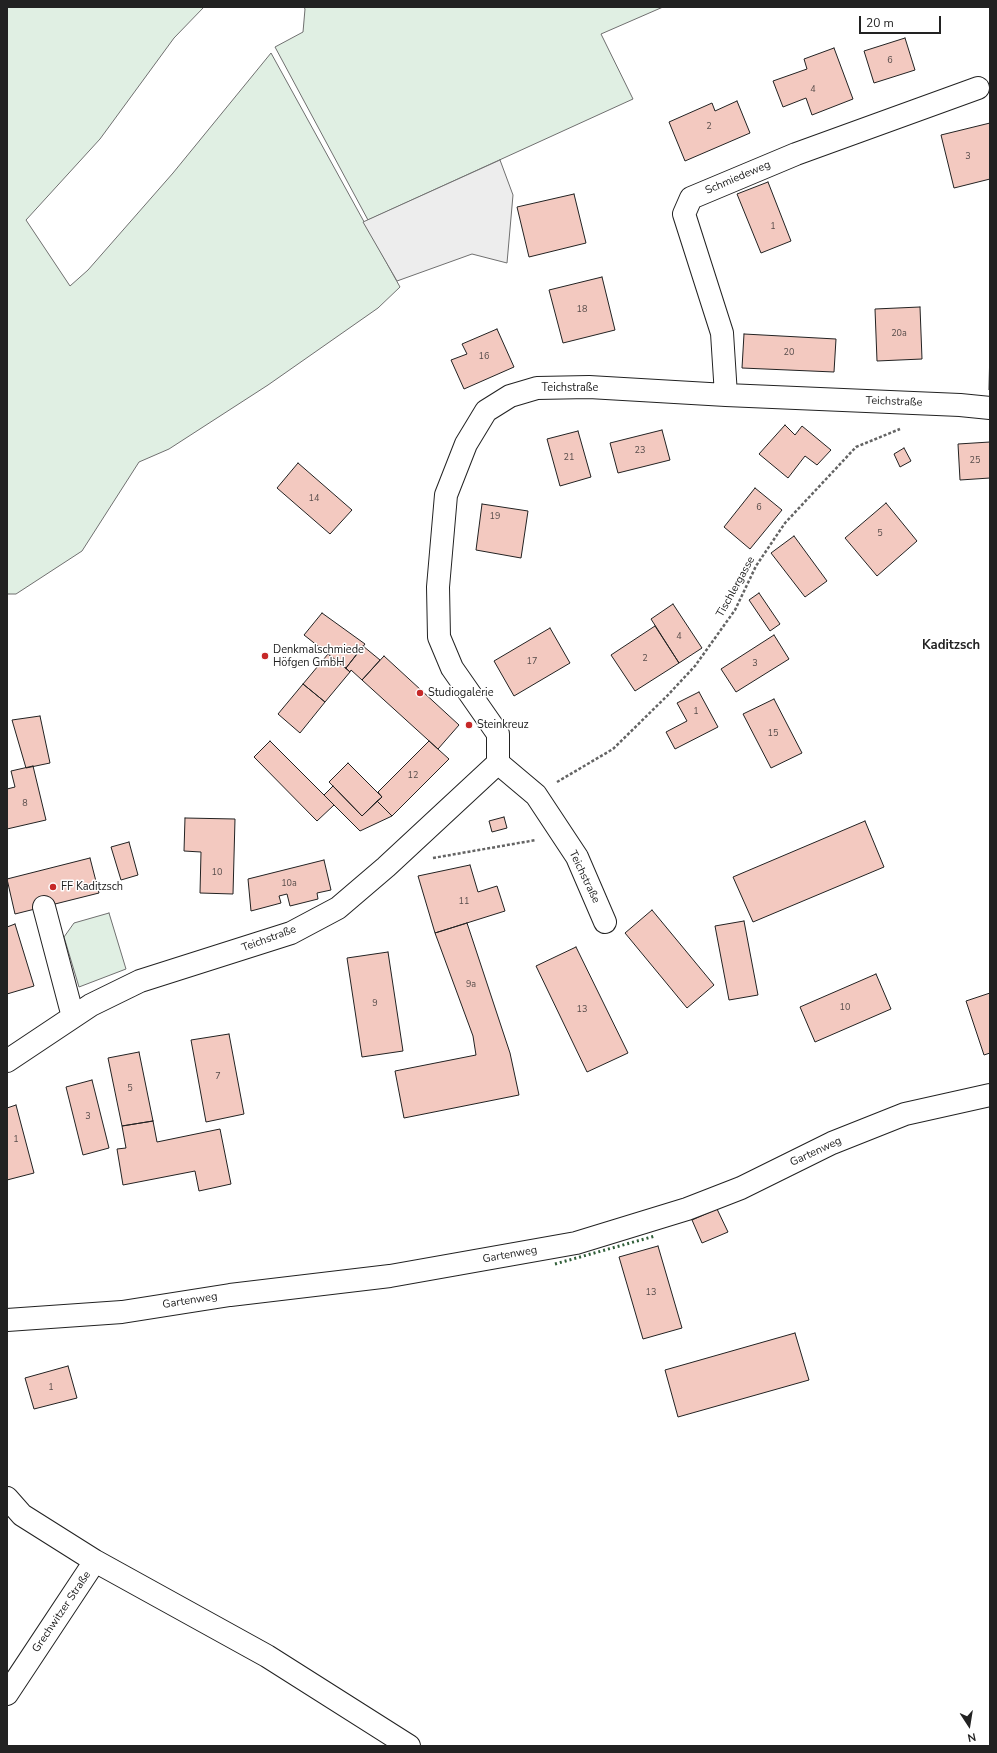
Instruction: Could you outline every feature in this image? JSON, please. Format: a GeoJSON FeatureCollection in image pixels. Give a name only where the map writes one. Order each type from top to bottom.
{"type":"FeatureCollection","features":[{"type":"Feature","properties":{"kind":"street","name":"Schmiedeweg"},"geometry":{"type":"LineString","coordinates":[[726,395],[722,333],[684,214],[691,198],[796,154],[978,88]]}},
{"type":"Feature","properties":{"kind":"street","name":"Teichstraße"},"geometry":{"type":"LineString","coordinates":[[7,1061],[91,1005],[140,982],[291,933],[338,908],[382,870],[498,763],[498,734],[452,668],[439,637],[438,587],[446,495],[466,444],[486,411],[510,396],[537,388],[589,387],[726,395],[960,405],[990,408]]}},
{"type":"Feature","properties":{"kind":"street","name":"Teichstraße"},"geometry":{"type":"LineString","coordinates":[[498,763],[536,795],[576,857],[605,922]]}},
{"type":"Feature","properties":{"kind":"street"},"geometry":{"type":"LineString","coordinates":[[44,907],[73,1017]]}},
{"type":"Feature","properties":{"kind":"street","name":"Gartenweg"},"geometry":{"type":"LineString","coordinates":[[7,1320],[122,1312],[230,1295],[390,1276],[576,1243],[686,1209],[741,1188],[832,1143],[905,1114],[990,1096]]}},
{"type":"Feature","properties":{"kind":"street","name":"Grechwitzer Straße"},"geometry":{"type":"LineString","coordinates":[[7,1498],[22,1515],[95,1561],[7,1694]]}},
{"type":"Feature","properties":{"kind":"street"},"geometry":{"type":"LineString","coordinates":[[95,1561],[267,1656],[409,1746]]}},
{"type":"Feature","properties":{"kind":"path","name":"Tischlergasse"},"geometry":{"type":"LineString","coordinates":[[536,795],[613,749],[641,723],[699,660],[735,610],[756,566],[785,523],[856,447],[901,429]]}},
{"type":"Feature","properties":{"kind":"path"},"geometry":{"type":"LineString","coordinates":[[432,858],[562,836]]}},
{"type":"Feature","properties":{"kind":"green space"},"geometry":{"type":"Polygon","coordinates":[[[7,7],[204,7],[174,38],[100,139],[26,220],[70,286],[88,270],[173,173],[271,53],[400,287],[378,308],[268,385],[169,449],[139,462],[82,551],[16,594],[7,594],[7,7]]]}},
{"type":"Feature","properties":{"kind":"green space"},"geometry":{"type":"Polygon","coordinates":[[[304,7],[663,7],[601,34],[633,99],[368,220],[275,47],[303,32],[304,7]]]}},
{"type":"Feature","properties":{"kind":"green space"},"geometry":{"type":"Polygon","coordinates":[[[109,913],[126,969],[79,987],[64,937],[74,923],[109,913]]]}},
{"type":"Feature","properties":{"kind":"shaded area"},"geometry":{"type":"Polygon","coordinates":[[[500,160],[513,195],[507,263],[472,254],[397,281],[363,222],[500,160]]]}},
{"type":"Feature","properties":{"kind":"building"},"geometry":{"type":"Polygon","coordinates":[[[905,38],[915,70],[874,83],[864,51],[905,38]]]}},
{"type":"Feature","properties":{"kind":"building"},"geometry":{"type":"Polygon","coordinates":[[[834,48],[853,99],[812,115],[806,98],[783,107],[773,81],[807,69],[804,59],[834,48]]]}},
{"type":"Feature","properties":{"kind":"building"},"geometry":{"type":"Polygon","coordinates":[[[737,101],[750,133],[685,161],[669,122],[712,103],[715,111],[737,101]]]}},
{"type":"Feature","properties":{"kind":"building"},"geometry":{"type":"Polygon","coordinates":[[[990,123],[990,179],[954,188],[941,135],[990,123]]]}},
{"type":"Feature","properties":{"kind":"building"},"geometry":{"type":"Polygon","coordinates":[[[768,182],[791,241],[761,253],[737,194],[768,182]]]}},
{"type":"Feature","properties":{"kind":"building"},"geometry":{"type":"Polygon","coordinates":[[[574,194],[586,243],[529,257],[517,207],[574,194]]]}},
{"type":"Feature","properties":{"kind":"building"},"geometry":{"type":"Polygon","coordinates":[[[602,277],[615,330],[563,343],[549,290],[602,277]]]}},
{"type":"Feature","properties":{"kind":"building"},"geometry":{"type":"Polygon","coordinates":[[[920,307],[922,359],[877,361],[875,309],[920,307]]]}},
{"type":"Feature","properties":{"kind":"building"},"geometry":{"type":"Polygon","coordinates":[[[497,329],[514,367],[464,389],[451,360],[467,354],[462,344],[497,329]]]}},
{"type":"Feature","properties":{"kind":"building"},"geometry":{"type":"Polygon","coordinates":[[[744,334],[836,339],[834,372],[742,368],[744,334]]]}},
{"type":"Feature","properties":{"kind":"building"},"geometry":{"type":"Polygon","coordinates":[[[990,345],[990,390],[989,390],[990,345]]]}},
{"type":"Feature","properties":{"kind":"building"},"geometry":{"type":"Polygon","coordinates":[[[785,425],[795,435],[802,426],[831,450],[817,465],[805,456],[788,478],[759,454],[785,425]]]}},
{"type":"Feature","properties":{"kind":"building"},"geometry":{"type":"Polygon","coordinates":[[[662,430],[670,460],[618,473],[610,443],[662,430]]]}},
{"type":"Feature","properties":{"kind":"building"},"geometry":{"type":"Polygon","coordinates":[[[578,431],[591,477],[560,486],[547,439],[578,431]]]}},
{"type":"Feature","properties":{"kind":"building"},"geometry":{"type":"Polygon","coordinates":[[[990,442],[990,478],[960,480],[958,444],[990,442]]]}},
{"type":"Feature","properties":{"kind":"building"},"geometry":{"type":"Polygon","coordinates":[[[904,448],[911,461],[900,467],[894,454],[904,448]]]}},
{"type":"Feature","properties":{"kind":"building"},"geometry":{"type":"Polygon","coordinates":[[[298,463],[352,510],[330,534],[277,488],[298,463]]]}},
{"type":"Feature","properties":{"kind":"building"},"geometry":{"type":"Polygon","coordinates":[[[755,488],[782,510],[750,549],[724,527],[755,488]]]}},
{"type":"Feature","properties":{"kind":"building"},"geometry":{"type":"Polygon","coordinates":[[[886,503],[917,541],[877,576],[845,538],[886,503]]]}},
{"type":"Feature","properties":{"kind":"building"},"geometry":{"type":"Polygon","coordinates":[[[482,504],[528,511],[521,558],[476,550],[482,504]]]}},
{"type":"Feature","properties":{"kind":"building"},"geometry":{"type":"Polygon","coordinates":[[[794,536],[827,581],[805,597],[771,553],[794,536]]]}},
{"type":"Feature","properties":{"kind":"building"},"geometry":{"type":"Polygon","coordinates":[[[759,593],[780,624],[770,631],[749,600],[759,593]]]}},
{"type":"Feature","properties":{"kind":"building"},"geometry":{"type":"Polygon","coordinates":[[[673,604],[702,648],[679,663],[651,619],[673,604]]]}},
{"type":"Feature","properties":{"kind":"building"},"geometry":{"type":"Polygon","coordinates":[[[322,613],[365,644],[346,668],[304,635],[322,613]]]}},
{"type":"Feature","properties":{"kind":"building"},"geometry":{"type":"Polygon","coordinates":[[[655,626],[679,663],[635,691],[611,655],[655,626]]]}},
{"type":"Feature","properties":{"kind":"building"},"geometry":{"type":"Polygon","coordinates":[[[550,628],[570,663],[514,696],[494,661],[550,628]]]}},
{"type":"Feature","properties":{"kind":"building"},"geometry":{"type":"Polygon","coordinates":[[[774,635],[789,659],[736,692],[721,669],[774,635]]]}},
{"type":"Feature","properties":{"kind":"building"},"geometry":{"type":"Polygon","coordinates":[[[363,646],[380,660],[362,680],[351,670],[350,672],[346,668],[363,646]]]}},
{"type":"Feature","properties":{"kind":"building"},"geometry":{"type":"Polygon","coordinates":[[[328,654],[350,672],[325,702],[303,684],[328,654]]]}},
{"type":"Feature","properties":{"kind":"building"},"geometry":{"type":"Polygon","coordinates":[[[384,656],[459,725],[438,749],[362,680],[384,656]]]}},
{"type":"Feature","properties":{"kind":"building"},"geometry":{"type":"Polygon","coordinates":[[[303,684],[325,702],[300,733],[278,714],[303,684]]]}},
{"type":"Feature","properties":{"kind":"building"},"geometry":{"type":"Polygon","coordinates":[[[699,692],[718,727],[675,749],[666,732],[687,721],[677,703],[699,692]]]}},
{"type":"Feature","properties":{"kind":"building"},"geometry":{"type":"Polygon","coordinates":[[[774,699],[802,753],[771,768],[743,714],[774,699]]]}},
{"type":"Feature","properties":{"kind":"building"},"geometry":{"type":"Polygon","coordinates":[[[40,716],[50,763],[26,768],[12,720],[40,716]]]}},
{"type":"Feature","properties":{"kind":"building"},"geometry":{"type":"Polygon","coordinates":[[[270,741],[334,805],[317,821],[254,757],[270,741]]]}},
{"type":"Feature","properties":{"kind":"building"},"geometry":{"type":"Polygon","coordinates":[[[429,741],[449,759],[392,816],[377,801],[382,797],[378,792],[429,741]]]}},
{"type":"Feature","properties":{"kind":"building"},"geometry":{"type":"Polygon","coordinates":[[[348,763],[382,797],[362,816],[329,782],[348,763]]]}},
{"type":"Feature","properties":{"kind":"building"},"geometry":{"type":"Polygon","coordinates":[[[33,766],[46,820],[7,829],[7,789],[15,787],[11,771],[33,766]]]}},
{"type":"Feature","properties":{"kind":"building"},"geometry":{"type":"Polygon","coordinates":[[[333,786],[362,816],[377,801],[392,816],[360,831],[324,795],[333,786]]]}},
{"type":"Feature","properties":{"kind":"building"},"geometry":{"type":"Polygon","coordinates":[[[504,817],[507,828],[492,832],[489,821],[504,817]]]}},
{"type":"Feature","properties":{"kind":"building"},"geometry":{"type":"Polygon","coordinates":[[[185,818],[235,819],[233,894],[200,893],[201,852],[184,851],[185,818]]]}},
{"type":"Feature","properties":{"kind":"building"},"geometry":{"type":"Polygon","coordinates":[[[865,821],[884,867],[753,922],[733,877],[865,821]]]}},
{"type":"Feature","properties":{"kind":"building"},"geometry":{"type":"Polygon","coordinates":[[[129,842],[138,875],[121,880],[111,847],[129,842]]]}},
{"type":"Feature","properties":{"kind":"building","name":"FF Kaditzsch"},"geometry":{"type":"Polygon","coordinates":[[[90,858],[99,893],[15,914],[7,879],[90,858]]]}},
{"type":"Feature","properties":{"kind":"building"},"geometry":{"type":"Polygon","coordinates":[[[324,860],[331,890],[317,893],[318,899],[290,906],[287,894],[279,896],[281,903],[251,911],[248,879],[324,860]]]}},
{"type":"Feature","properties":{"kind":"building"},"geometry":{"type":"Polygon","coordinates":[[[470,865],[478,892],[497,886],[505,911],[435,933],[418,876],[470,865]]]}},
{"type":"Feature","properties":{"kind":"building"},"geometry":{"type":"Polygon","coordinates":[[[652,910],[714,985],[687,1008],[625,933],[652,910]]]}},
{"type":"Feature","properties":{"kind":"building"},"geometry":{"type":"Polygon","coordinates":[[[744,921],[758,995],[729,1000],[715,926],[744,921]]]}},
{"type":"Feature","properties":{"kind":"building"},"geometry":{"type":"Polygon","coordinates":[[[467,923],[510,1053],[519,1095],[404,1118],[395,1071],[476,1055],[473,1036],[435,933],[467,923]]]}},
{"type":"Feature","properties":{"kind":"building"},"geometry":{"type":"Polygon","coordinates":[[[15,924],[34,986],[7,994],[7,927],[15,924]]]}},
{"type":"Feature","properties":{"kind":"building"},"geometry":{"type":"Polygon","coordinates":[[[576,947],[628,1053],[587,1072],[536,966],[576,947]]]}},
{"type":"Feature","properties":{"kind":"building"},"geometry":{"type":"Polygon","coordinates":[[[388,952],[403,1051],[362,1057],[347,958],[388,952]]]}},
{"type":"Feature","properties":{"kind":"building"},"geometry":{"type":"Polygon","coordinates":[[[876,974],[891,1009],[815,1042],[800,1007],[876,974]]]}},
{"type":"Feature","properties":{"kind":"building"},"geometry":{"type":"Polygon","coordinates":[[[990,993],[990,1053],[984,1055],[966,1001],[990,993]]]}},
{"type":"Feature","properties":{"kind":"building"},"geometry":{"type":"Polygon","coordinates":[[[229,1034],[244,1114],[206,1122],[191,1040],[229,1034]]]}},
{"type":"Feature","properties":{"kind":"building"},"geometry":{"type":"Polygon","coordinates":[[[139,1052],[153,1121],[122,1126],[108,1058],[139,1052]]]}},
{"type":"Feature","properties":{"kind":"building"},"geometry":{"type":"Polygon","coordinates":[[[92,1080],[109,1148],[83,1155],[66,1087],[92,1080]]]}},
{"type":"Feature","properties":{"kind":"building"},"geometry":{"type":"Polygon","coordinates":[[[16,1105],[34,1173],[7,1180],[7,1108],[16,1105]]]}},
{"type":"Feature","properties":{"kind":"building"},"geometry":{"type":"Polygon","coordinates":[[[153,1121],[157,1142],[220,1129],[231,1184],[199,1191],[195,1171],[123,1185],[117,1149],[126,1148],[122,1126],[153,1121]]]}},
{"type":"Feature","properties":{"kind":"building"},"geometry":{"type":"Polygon","coordinates":[[[717,1209],[728,1232],[702,1243],[692,1220],[717,1209]]]}},
{"type":"Feature","properties":{"kind":"building"},"geometry":{"type":"Polygon","coordinates":[[[658,1246],[682,1328],[643,1339],[619,1257],[658,1246]]]}},
{"type":"Feature","properties":{"kind":"building"},"geometry":{"type":"Polygon","coordinates":[[[795,1333],[809,1380],[678,1417],[665,1370],[795,1333]]]}},
{"type":"Feature","properties":{"kind":"building"},"geometry":{"type":"Polygon","coordinates":[[[68,1366],[77,1398],[34,1409],[25,1378],[68,1366]]]}},
{"type":"Feature","properties":{"kind":"hedge"},"geometry":{"type":"LineString","coordinates":[[555,1264],[655,1236]]}},
{"type":"Feature","properties":{"kind":"place","name":"Denkmalschmiede Höfgen GmbH"},"geometry":{"type":"Point","coordinates":[265,656]}},
{"type":"Feature","properties":{"kind":"place","name":"Studiogalerie"},"geometry":{"type":"Point","coordinates":[420,693]}},
{"type":"Feature","properties":{"kind":"place","name":"Steinkreuz"},"geometry":{"type":"Point","coordinates":[469,725]}},
{"type":"Feature","properties":{"kind":"place","name":"FF Kaditzsch"},"geometry":{"type":"Point","coordinates":[53,887]}},
{"type":"Feature","properties":{"kind":"district","name":"Kaditzsch"},"geometry":{"type":"Point","coordinates":[951,646]}}]}
